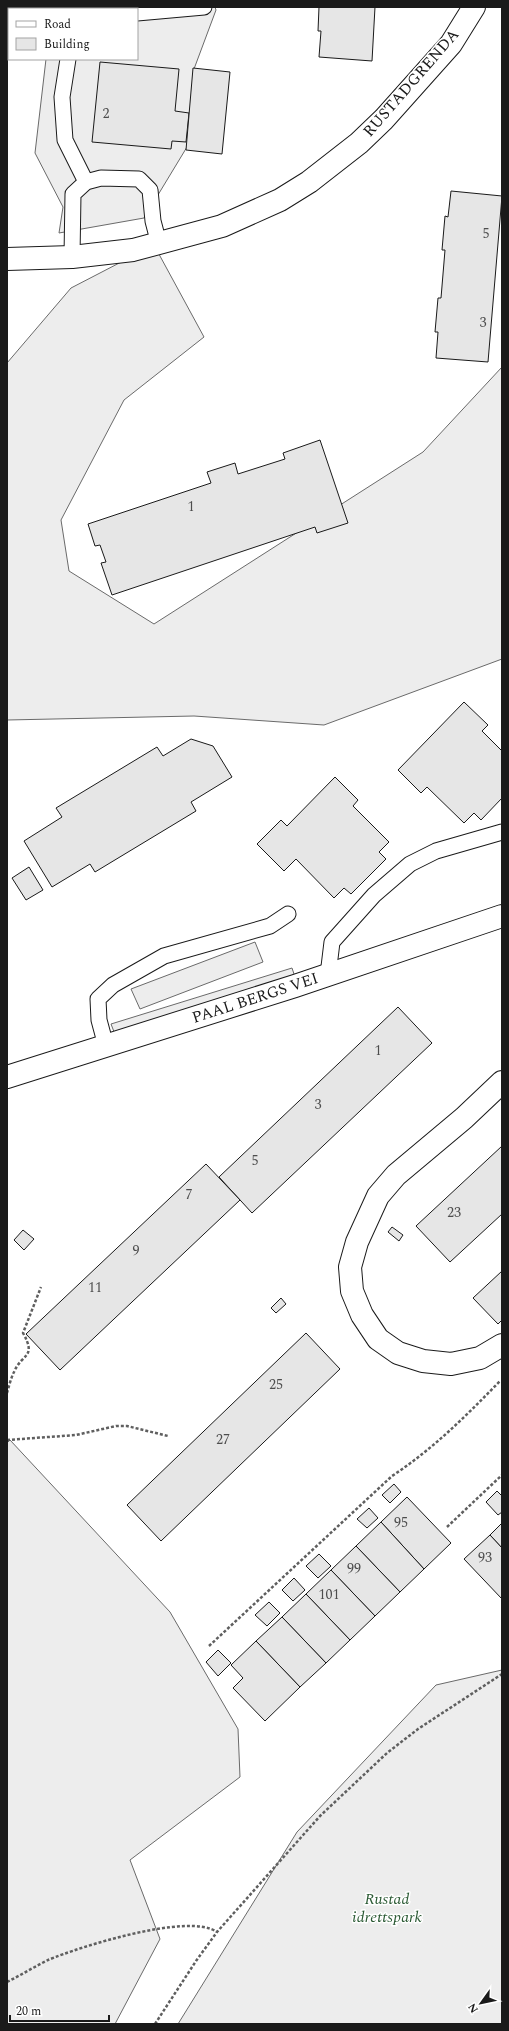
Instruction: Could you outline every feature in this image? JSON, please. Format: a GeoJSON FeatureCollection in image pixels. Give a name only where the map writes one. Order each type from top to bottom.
{"type":"FeatureCollection","features":[{"type":"Feature","properties":{"kind":"street","name":"RUSTADGRENDA"},"geometry":{"type":"LineString","coordinates":[[7,259],[72,257],[134,250],[222,226],[280,200],[309,182],[384,120],[451,44],[474,7]]}},
{"type":"Feature","properties":{"kind":"street","name":"PAAL BERGS VEI"},"geometry":{"type":"LineString","coordinates":[[7,1077],[328,975],[502,916]]}},
{"type":"Feature","properties":{"kind":"street"},"geometry":{"type":"LineString","coordinates":[[502,1082],[464,1118],[396,1175],[378,1196],[357,1242],[350,1267],[352,1291],[362,1315],[378,1339],[398,1353],[423,1361],[451,1364],[480,1358],[502,1345]]}},
{"type":"Feature","properties":{"kind":"lane"},"geometry":{"type":"LineString","coordinates":[[138,13],[188,10],[204,7]]}},
{"type":"Feature","properties":{"kind":"lane"},"geometry":{"type":"LineString","coordinates":[[68,60],[62,97],[65,140],[86,182]]}},
{"type":"Feature","properties":{"kind":"lane"},"geometry":{"type":"LineString","coordinates":[[72,257],[73,194],[86,182],[101,178],[139,179],[150,190],[153,221],[159,244]]}},
{"type":"Feature","properties":{"kind":"lane"},"geometry":{"type":"LineString","coordinates":[[328,975],[332,942],[374,895],[410,864],[436,851],[502,832]]}},
{"type":"Feature","properties":{"kind":"lane"},"geometry":{"type":"LineString","coordinates":[[106,1046],[99,1020],[98,999],[113,985],[164,956],[270,926],[288,914]]}},
{"type":"Feature","properties":{"kind":"path"},"geometry":{"type":"LineString","coordinates":[[7,1393],[14,1371],[28,1353],[30,1345],[23,1333],[42,1288]]}},
{"type":"Feature","properties":{"kind":"path"},"geometry":{"type":"LineString","coordinates":[[209,1646],[392,1476],[421,1456],[464,1419],[502,1379]]}},
{"type":"Feature","properties":{"kind":"path"},"geometry":{"type":"LineString","coordinates":[[7,1440],[76,1435],[105,1428],[122,1426],[168,1436]]}},
{"type":"Feature","properties":{"kind":"path"},"geometry":{"type":"LineString","coordinates":[[447,1527],[502,1475]]}},
{"type":"Feature","properties":{"kind":"path"},"geometry":{"type":"LineString","coordinates":[[155,2024],[178,1987],[217,1932],[320,1816],[387,1753],[418,1729],[502,1674]]}},
{"type":"Feature","properties":{"kind":"path"},"geometry":{"type":"LineString","coordinates":[[7,1982],[48,1961],[98,1942],[183,1926],[212,1929],[217,1932]]}},
{"type":"Feature","properties":{"kind":"shaded area"},"geometry":{"type":"Polygon","coordinates":[[[215,7],[216,10],[194,69],[187,147],[144,218],[59,233],[63,207],[35,153],[46,60],[138,60],[138,8],[52,8],[215,7]]]}},
{"type":"Feature","properties":{"kind":"shaded area"},"geometry":{"type":"Polygon","coordinates":[[[154,245],[204,337],[124,400],[61,520],[69,571],[154,624],[423,452],[502,367],[502,659],[324,725],[194,716],[7,720],[7,363],[71,288],[154,245]]]}},
{"type":"Feature","properties":{"kind":"shaded area"},"geometry":{"type":"Polygon","coordinates":[[[255,942],[263,962],[140,1009],[131,989],[255,942]]]}},
{"type":"Feature","properties":{"kind":"shaded area"},"geometry":{"type":"Polygon","coordinates":[[[292,968],[296,980],[116,1037],[111,1024],[292,968]]]}},
{"type":"Feature","properties":{"kind":"shaded area"},"geometry":{"type":"Polygon","coordinates":[[[10,1440],[170,1612],[238,1729],[240,1777],[130,1860],[160,1939],[115,2024],[7,2024],[7,1443],[10,1440]]]}},
{"type":"Feature","properties":{"kind":"shaded area","name":"Rustad idrettspark"},"geometry":{"type":"Polygon","coordinates":[[[502,1670],[502,2024],[178,2024],[297,1832],[436,1685],[502,1670]]]}},
{"type":"Feature","properties":{"kind":"building"},"geometry":{"type":"Polygon","coordinates":[[[319,7],[375,7],[372,61],[319,57],[321,31],[318,31],[319,7]]]}},
{"type":"Feature","properties":{"kind":"building"},"geometry":{"type":"Polygon","coordinates":[[[100,62],[179,69],[175,111],[189,113],[186,142],[172,141],[171,149],[92,142],[100,62]]]}},
{"type":"Feature","properties":{"kind":"building"},"geometry":{"type":"Polygon","coordinates":[[[193,68],[230,72],[222,154],[186,150],[193,68]]]}},
{"type":"Feature","properties":{"kind":"building"},"geometry":{"type":"Polygon","coordinates":[[[451,191],[502,196],[488,362],[436,358],[438,332],[435,332],[438,298],[441,298],[445,250],[442,250],[445,216],[448,217],[451,191]]]}},
{"type":"Feature","properties":{"kind":"building"},"geometry":{"type":"Polygon","coordinates":[[[320,440],[348,523],[317,533],[315,527],[112,595],[101,563],[106,562],[100,545],[95,546],[88,524],[211,483],[207,472],[235,463],[238,474],[285,459],[283,453],[320,440]]]}},
{"type":"Feature","properties":{"kind":"building"},"geometry":{"type":"Polygon","coordinates":[[[464,702],[488,725],[482,731],[502,751],[502,798],[481,820],[474,813],[464,823],[427,787],[421,793],[398,770],[464,702]]]}},
{"type":"Feature","properties":{"kind":"building"},"geometry":{"type":"Polygon","coordinates":[[[191,739],[213,746],[232,777],[191,802],[196,811],[95,872],[90,864],[52,887],[24,841],[62,817],[56,808],[157,747],[163,756],[191,739]]]}},
{"type":"Feature","properties":{"kind":"building"},"geometry":{"type":"Polygon","coordinates":[[[335,777],[358,800],[353,806],[389,842],[379,852],[386,859],[351,894],[344,888],[334,898],[296,859],[284,871],[257,844],[281,820],[287,826],[335,777]]]}},
{"type":"Feature","properties":{"kind":"building"},"geometry":{"type":"Polygon","coordinates":[[[29,867],[43,890],[26,900],[12,878],[29,867]]]}},
{"type":"Feature","properties":{"kind":"building"},"geometry":{"type":"Polygon","coordinates":[[[398,1007],[432,1043],[252,1213],[219,1177],[398,1007]]]}},
{"type":"Feature","properties":{"kind":"building"},"geometry":{"type":"Polygon","coordinates":[[[502,1146],[502,1214],[450,1262],[416,1226],[502,1146]]]}},
{"type":"Feature","properties":{"kind":"building"},"geometry":{"type":"Polygon","coordinates":[[[206,1164],[240,1200],[60,1370],[26,1334],[206,1164]]]}},
{"type":"Feature","properties":{"kind":"building"},"geometry":{"type":"Polygon","coordinates":[[[392,1227],[403,1235],[399,1241],[388,1232],[392,1227]]]}},
{"type":"Feature","properties":{"kind":"building"},"geometry":{"type":"Polygon","coordinates":[[[23,1230],[34,1239],[24,1250],[14,1240],[23,1230]]]}},
{"type":"Feature","properties":{"kind":"building"},"geometry":{"type":"Polygon","coordinates":[[[502,1271],[502,1320],[498,1324],[473,1298],[502,1271]]]}},
{"type":"Feature","properties":{"kind":"building"},"geometry":{"type":"Polygon","coordinates":[[[281,1298],[286,1304],[276,1313],[271,1308],[281,1298]]]}},
{"type":"Feature","properties":{"kind":"building"},"geometry":{"type":"Polygon","coordinates":[[[306,1333],[340,1369],[161,1541],[127,1505],[306,1333]]]}},
{"type":"Feature","properties":{"kind":"building"},"geometry":{"type":"Polygon","coordinates":[[[394,1484],[401,1492],[390,1503],[382,1495],[394,1484]]]}},
{"type":"Feature","properties":{"kind":"building"},"geometry":{"type":"Polygon","coordinates":[[[497,1491],[502,1496],[502,1512],[498,1515],[486,1502],[497,1491]]]}},
{"type":"Feature","properties":{"kind":"building"},"geometry":{"type":"Polygon","coordinates":[[[407,1497],[451,1543],[424,1569],[381,1522],[407,1497]]]}},
{"type":"Feature","properties":{"kind":"building"},"geometry":{"type":"Polygon","coordinates":[[[369,1508],[378,1518],[367,1528],[357,1519],[369,1508]]]}},
{"type":"Feature","properties":{"kind":"building"},"geometry":{"type":"Polygon","coordinates":[[[381,1522],[424,1569],[400,1592],[356,1546],[381,1522]]]}},
{"type":"Feature","properties":{"kind":"building"},"geometry":{"type":"Polygon","coordinates":[[[502,1523],[502,1548],[490,1535],[502,1523]]]}},
{"type":"Feature","properties":{"kind":"building"},"geometry":{"type":"Polygon","coordinates":[[[490,1535],[502,1548],[502,1599],[464,1559],[490,1535]]]}},
{"type":"Feature","properties":{"kind":"building"},"geometry":{"type":"Polygon","coordinates":[[[356,1546],[400,1592],[375,1616],[331,1570],[356,1546]]]}},
{"type":"Feature","properties":{"kind":"building"},"geometry":{"type":"Polygon","coordinates":[[[319,1554],[331,1566],[318,1578],[306,1566],[319,1554]]]}},
{"type":"Feature","properties":{"kind":"building"},"geometry":{"type":"Polygon","coordinates":[[[331,1570],[375,1616],[350,1640],[306,1594],[331,1570]]]}},
{"type":"Feature","properties":{"kind":"building"},"geometry":{"type":"Polygon","coordinates":[[[294,1578],[305,1590],[293,1601],[282,1590],[294,1578]]]}},
{"type":"Feature","properties":{"kind":"building"},"geometry":{"type":"Polygon","coordinates":[[[306,1594],[350,1640],[326,1663],[282,1617],[306,1594]]]}},
{"type":"Feature","properties":{"kind":"building"},"geometry":{"type":"Polygon","coordinates":[[[269,1602],[280,1613],[267,1626],[255,1615],[269,1602]]]}},
{"type":"Feature","properties":{"kind":"building"},"geometry":{"type":"Polygon","coordinates":[[[282,1617],[326,1663],[300,1687],[256,1641],[282,1617]]]}},
{"type":"Feature","properties":{"kind":"building"},"geometry":{"type":"Polygon","coordinates":[[[256,1641],[300,1687],[265,1721],[233,1688],[243,1678],[231,1665],[256,1641]]]}},
{"type":"Feature","properties":{"kind":"building"},"geometry":{"type":"Polygon","coordinates":[[[218,1650],[231,1663],[218,1676],[206,1662],[218,1650]]]}}]}
